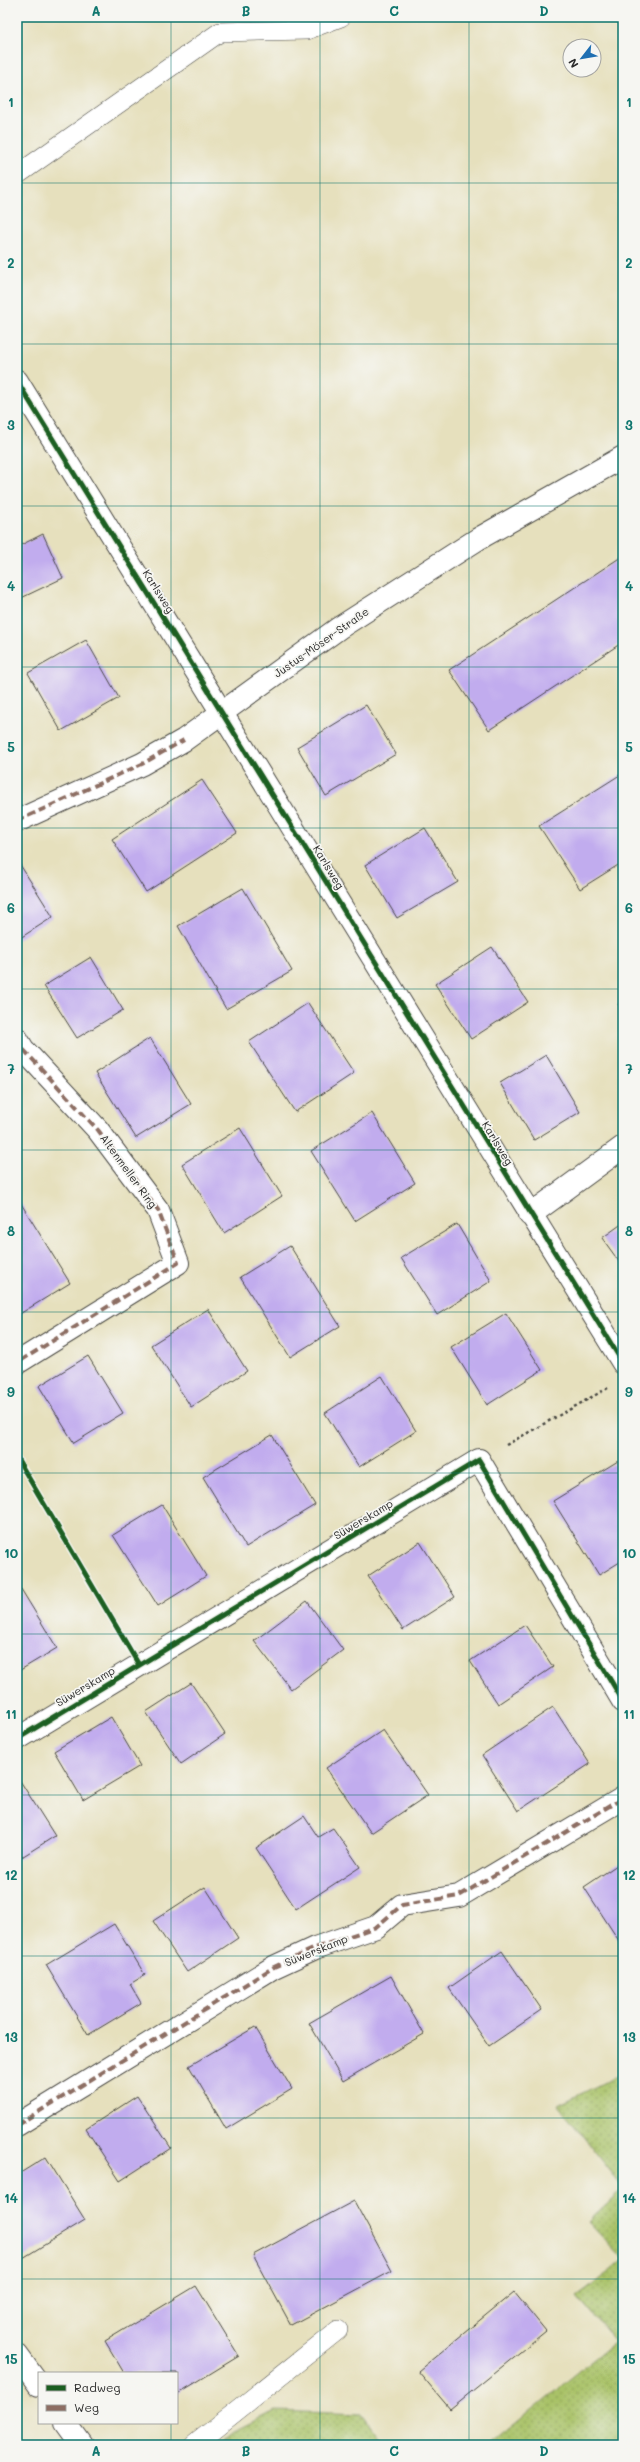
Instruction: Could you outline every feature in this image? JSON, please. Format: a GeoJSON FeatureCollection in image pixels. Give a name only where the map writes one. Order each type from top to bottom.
{"type":"FeatureCollection","features":[{"type":"Feature","properties":{"kind":"street","name":"Karlsweg"},"geometry":{"type":"LineString","coordinates":[[17,381],[223,712],[530,1215],[623,1363]]}},
{"type":"Feature","properties":{"kind":"street","name":"Justus-Möser-Straße"},"geometry":{"type":"LineString","coordinates":[[17,821],[142,764],[184,740],[339,628],[478,540],[623,457]]}},
{"type":"Feature","properties":{"kind":"street","name":"Altenmeller Ring"},"geometry":{"type":"LineString","coordinates":[[17,1039],[23,1049],[98,1130],[158,1210],[178,1263],[17,1363]]}},
{"type":"Feature","properties":{"kind":"street"},"geometry":{"type":"LineString","coordinates":[[530,1215],[623,1147]]}},
{"type":"Feature","properties":{"kind":"street"},"geometry":{"type":"LineString","coordinates":[[479,1460],[623,1700]]}},
{"type":"Feature","properties":{"kind":"street","name":"Süwerskamp"},"geometry":{"type":"LineString","coordinates":[[17,1738],[479,1460]]}},
{"type":"Feature","properties":{"kind":"street","name":"Süwerskamp"},"geometry":{"type":"LineString","coordinates":[[17,2125],[274,1967],[315,1948],[376,1927],[402,1905],[459,1896],[623,1798]]}},
{"type":"Feature","properties":{"kind":"street"},"geometry":{"type":"LineString","coordinates":[[17,2355],[38,2384]]}},
{"type":"Feature","properties":{"kind":"street"},"geometry":{"type":"LineString","coordinates":[[67,2424],[82,2445]]}},
{"type":"Feature","properties":{"kind":"lane"},"geometry":{"type":"LineString","coordinates":[[17,176],[220,32],[307,30],[341,17]]}},
{"type":"Feature","properties":{"kind":"lane"},"geometry":{"type":"LineString","coordinates":[[194,2445],[338,2330]]}},
{"type":"Feature","properties":{"kind":"path"},"geometry":{"type":"LineString","coordinates":[[479,1460],[611,1386]]}},
{"type":"Feature","properties":{"kind":"green space"},"geometry":{"type":"Polygon","coordinates":[[[623,2073],[623,2187],[558,2105],[623,2073]]]}},
{"type":"Feature","properties":{"kind":"green space"},"geometry":{"type":"Polygon","coordinates":[[[623,2189],[623,2259],[588,2222],[623,2189]]]}},
{"type":"Feature","properties":{"kind":"green space"},"geometry":{"type":"Polygon","coordinates":[[[623,2261],[623,2445],[489,2445],[615,2342],[577,2296],[623,2261]]]}},
{"type":"Feature","properties":{"kind":"green space"},"geometry":{"type":"Polygon","coordinates":[[[275,2411],[362,2414],[384,2445],[218,2445],[235,2431],[275,2411]]]}},
{"type":"Feature","properties":{"kind":"building"},"geometry":{"type":"Polygon","coordinates":[[[296,17],[307,17],[300,22],[296,17]]]}},
{"type":"Feature","properties":{"kind":"building"},"geometry":{"type":"Polygon","coordinates":[[[43,534],[63,578],[17,600],[17,547],[43,534]]]}},
{"type":"Feature","properties":{"kind":"building"},"geometry":{"type":"Polygon","coordinates":[[[621,557],[623,560],[623,642],[489,730],[449,670],[621,557]]]}},
{"type":"Feature","properties":{"kind":"building"},"geometry":{"type":"Polygon","coordinates":[[[86,640],[119,698],[61,731],[28,673],[86,640]]]}},
{"type":"Feature","properties":{"kind":"building"},"geometry":{"type":"Polygon","coordinates":[[[366,705],[396,754],[326,796],[297,747],[366,705]]]}},
{"type":"Feature","properties":{"kind":"building"},"geometry":{"type":"Polygon","coordinates":[[[623,773],[623,862],[580,889],[539,826],[623,773]]]}},
{"type":"Feature","properties":{"kind":"building"},"geometry":{"type":"Polygon","coordinates":[[[202,780],[237,833],[146,892],[112,839],[202,780]]]}},
{"type":"Feature","properties":{"kind":"building"},"geometry":{"type":"Polygon","coordinates":[[[425,828],[458,882],[397,918],[365,865],[425,828]]]}},
{"type":"Feature","properties":{"kind":"building"},"geometry":{"type":"Polygon","coordinates":[[[19,863],[53,917],[17,940],[17,864],[19,863]]]}},
{"type":"Feature","properties":{"kind":"building"},"geometry":{"type":"Polygon","coordinates":[[[243,888],[292,971],[226,1009],[178,926],[243,888]]]}},
{"type":"Feature","properties":{"kind":"building"},"geometry":{"type":"Polygon","coordinates":[[[492,947],[528,1002],[471,1039],[435,984],[492,947]]]}},
{"type":"Feature","properties":{"kind":"building"},"geometry":{"type":"Polygon","coordinates":[[[91,957],[123,1010],[77,1038],[44,986],[91,957]]]}},
{"type":"Feature","properties":{"kind":"building"},"geometry":{"type":"Polygon","coordinates":[[[623,1000],[623,1012],[618,1004],[623,1000]]]}},
{"type":"Feature","properties":{"kind":"building"},"geometry":{"type":"Polygon","coordinates":[[[308,1003],[354,1073],[295,1112],[249,1042],[308,1003]]]}},
{"type":"Feature","properties":{"kind":"building"},"geometry":{"type":"Polygon","coordinates":[[[150,1038],[191,1104],[136,1138],[95,1073],[150,1038]]]}},
{"type":"Feature","properties":{"kind":"building"},"geometry":{"type":"Polygon","coordinates":[[[546,1055],[580,1112],[534,1140],[500,1083],[546,1055]]]}},
{"type":"Feature","properties":{"kind":"building"},"geometry":{"type":"Polygon","coordinates":[[[372,1113],[415,1183],[355,1221],[311,1151],[372,1113]]]}},
{"type":"Feature","properties":{"kind":"building"},"geometry":{"type":"Polygon","coordinates":[[[240,1128],[282,1196],[224,1233],[182,1164],[240,1128]]]}},
{"type":"Feature","properties":{"kind":"building"},"geometry":{"type":"Polygon","coordinates":[[[20,1202],[70,1283],[18,1315],[17,1203],[20,1202]]]}},
{"type":"Feature","properties":{"kind":"building"},"geometry":{"type":"Polygon","coordinates":[[[623,1223],[623,1267],[602,1238],[623,1223]]]}},
{"type":"Feature","properties":{"kind":"building"},"geometry":{"type":"Polygon","coordinates":[[[457,1224],[491,1281],[437,1315],[401,1258],[457,1224]]]}},
{"type":"Feature","properties":{"kind":"building"},"geometry":{"type":"Polygon","coordinates":[[[290,1246],[340,1326],[290,1357],[240,1277],[290,1246]]]}},
{"type":"Feature","properties":{"kind":"building"},"geometry":{"type":"Polygon","coordinates":[[[208,1309],[247,1371],[191,1407],[151,1345],[208,1309]]]}},
{"type":"Feature","properties":{"kind":"building"},"geometry":{"type":"Polygon","coordinates":[[[506,1313],[542,1370],[487,1405],[451,1347],[506,1313]]]}},
{"type":"Feature","properties":{"kind":"building"},"geometry":{"type":"Polygon","coordinates":[[[88,1356],[123,1413],[74,1443],[39,1386],[88,1356]]]}},
{"type":"Feature","properties":{"kind":"building"},"geometry":{"type":"Polygon","coordinates":[[[382,1376],[416,1431],[359,1467],[325,1413],[382,1376]]]}},
{"type":"Feature","properties":{"kind":"building"},"geometry":{"type":"Polygon","coordinates":[[[272,1435],[315,1505],[246,1547],[203,1477],[272,1435]]]}},
{"type":"Feature","properties":{"kind":"building"},"geometry":{"type":"Polygon","coordinates":[[[618,1461],[623,1469],[623,1560],[599,1575],[553,1501],[618,1461]]]}},
{"type":"Feature","properties":{"kind":"building"},"geometry":{"type":"Polygon","coordinates":[[[162,1505],[206,1576],[158,1606],[113,1535],[162,1505]]]}},
{"type":"Feature","properties":{"kind":"building"},"geometry":{"type":"Polygon","coordinates":[[[420,1542],[455,1597],[403,1630],[368,1576],[420,1542]]]}},
{"type":"Feature","properties":{"kind":"building"},"geometry":{"type":"Polygon","coordinates":[[[21,1589],[57,1648],[17,1672],[17,1592],[21,1589]]]}},
{"type":"Feature","properties":{"kind":"building"},"geometry":{"type":"Polygon","coordinates":[[[307,1601],[343,1650],[291,1689],[254,1641],[307,1601]]]}},
{"type":"Feature","properties":{"kind":"building"},"geometry":{"type":"Polygon","coordinates":[[[525,1625],[553,1667],[498,1704],[470,1661],[525,1625]]]}},
{"type":"Feature","properties":{"kind":"building"},"geometry":{"type":"Polygon","coordinates":[[[191,1683],[225,1734],[181,1764],[146,1712],[191,1683]]]}},
{"type":"Feature","properties":{"kind":"building"},"geometry":{"type":"Polygon","coordinates":[[[553,1707],[590,1764],[518,1811],[482,1755],[553,1707]]]}},
{"type":"Feature","properties":{"kind":"building"},"geometry":{"type":"Polygon","coordinates":[[[111,1717],[140,1766],[83,1800],[54,1751],[111,1717]]]}},
{"type":"Feature","properties":{"kind":"building"},"geometry":{"type":"Polygon","coordinates":[[[383,1730],[428,1795],[371,1833],[326,1768],[383,1730]]]}},
{"type":"Feature","properties":{"kind":"building"},"geometry":{"type":"Polygon","coordinates":[[[17,1776],[55,1836],[17,1860],[17,1776]]]}},
{"type":"Feature","properties":{"kind":"building"},"geometry":{"type":"Polygon","coordinates":[[[304,1816],[318,1837],[333,1828],[360,1867],[296,1909],[256,1848],[304,1816]]]}},
{"type":"Feature","properties":{"kind":"building"},"geometry":{"type":"Polygon","coordinates":[[[623,1861],[623,1947],[584,1887],[623,1861]]]}},
{"type":"Feature","properties":{"kind":"building"},"geometry":{"type":"Polygon","coordinates":[[[205,1887],[238,1938],[187,1972],[153,1921],[205,1887]]]}},
{"type":"Feature","properties":{"kind":"building"},"geometry":{"type":"Polygon","coordinates":[[[114,1924],[145,1975],[130,1984],[141,2003],[88,2035],[46,1965],[114,1924]]]}},
{"type":"Feature","properties":{"kind":"building"},"geometry":{"type":"Polygon","coordinates":[[[502,1951],[542,2010],[489,2046],[449,1988],[502,1951]]]}},
{"type":"Feature","properties":{"kind":"building"},"geometry":{"type":"Polygon","coordinates":[[[391,1976],[424,2034],[343,2081],[309,2023],[391,1976]]]}},
{"type":"Feature","properties":{"kind":"building"},"geometry":{"type":"Polygon","coordinates":[[[255,2027],[292,2089],[226,2129],[189,2066],[255,2027]]]}},
{"type":"Feature","properties":{"kind":"building"},"geometry":{"type":"Polygon","coordinates":[[[137,2096],[171,2148],[120,2181],[86,2129],[137,2096]]]}},
{"type":"Feature","properties":{"kind":"building"},"geometry":{"type":"Polygon","coordinates":[[[46,2157],[85,2220],[18,2261],[17,2175],[46,2157]]]}},
{"type":"Feature","properties":{"kind":"building"},"geometry":{"type":"Polygon","coordinates":[[[354,2201],[392,2271],[291,2325],[253,2255],[354,2201]]]}},
{"type":"Feature","properties":{"kind":"building"},"geometry":{"type":"Polygon","coordinates":[[[196,2286],[239,2356],[178,2393],[178,2372],[123,2372],[105,2341],[196,2286]]]}},
{"type":"Feature","properties":{"kind":"building"},"geometry":{"type":"Polygon","coordinates":[[[514,2292],[546,2331],[450,2409],[418,2371],[514,2292]]]}},
{"type":"Feature","properties":{"kind":"marked path"},"geometry":{"type":"LineString","coordinates":[[17,821],[142,764],[184,740]]}},
{"type":"Feature","properties":{"kind":"marked path"},"geometry":{"type":"LineString","coordinates":[[17,1039],[23,1049],[98,1130],[158,1210],[178,1263],[17,1363]]}},
{"type":"Feature","properties":{"kind":"marked path"},"geometry":{"type":"LineString","coordinates":[[17,2125],[274,1967],[315,1948],[376,1927],[402,1905],[459,1896],[623,1798]]}},
{"type":"Feature","properties":{"kind":"cycle path"},"geometry":{"type":"LineString","coordinates":[[17,381],[623,1363]]}},
{"type":"Feature","properties":{"kind":"cycle path"},"geometry":{"type":"LineString","coordinates":[[17,1458],[139,1665]]}},
{"type":"Feature","properties":{"kind":"cycle path"},"geometry":{"type":"LineString","coordinates":[[17,1739],[479,1460],[623,1701]]}}]}
